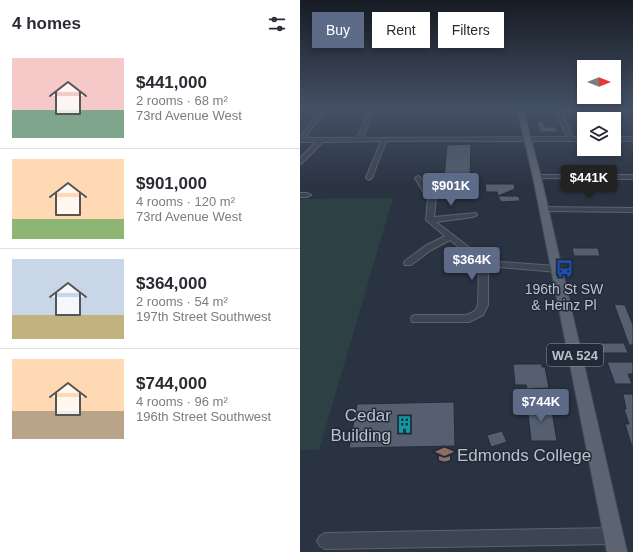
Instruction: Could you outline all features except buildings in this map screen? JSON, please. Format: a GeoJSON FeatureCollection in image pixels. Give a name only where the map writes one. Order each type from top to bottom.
{"type":"FeatureCollection","features":[{"type":"Feature","properties":{"kind":"main road","name":"WA 524"},"geometry":{"type":"LineString","coordinates":[[527,135],[617,552]]}},
{"type":"Feature","properties":{"kind":"street"},"geometry":{"type":"LineString","coordinates":[[359,140],[361,135]]}},
{"type":"Feature","properties":{"kind":"street"},"geometry":{"type":"LineString","coordinates":[[569,135],[571,139]]}},
{"type":"Feature","properties":{"kind":"street"},"geometry":{"type":"LineString","coordinates":[[301,140],[577,139]]}},
{"type":"Feature","properties":{"kind":"street"},"geometry":{"type":"LineString","coordinates":[[621,139],[633,139]]}},
{"type":"Feature","properties":{"kind":"street"},"geometry":{"type":"LineString","coordinates":[[300,162],[321,140]]}},
{"type":"Feature","properties":{"kind":"street"},"geometry":{"type":"LineString","coordinates":[[369,178],[384,140]]}},
{"type":"Feature","properties":{"kind":"street"},"geometry":{"type":"LineString","coordinates":[[537,177],[633,177]]}},
{"type":"Feature","properties":{"kind":"street"},"geometry":{"type":"LineString","coordinates":[[418,178],[426,192],[432,198],[430,220]]}},
{"type":"Feature","properties":{"kind":"street"},"geometry":{"type":"LineString","coordinates":[[544,209],[633,210]]}},
{"type":"Feature","properties":{"kind":"street"},"geometry":{"type":"LineString","coordinates":[[430,220],[473,215]]}},
{"type":"Feature","properties":{"kind":"street"},"geometry":{"type":"LineString","coordinates":[[430,220],[485,263],[557,269]]}},
{"type":"Feature","properties":{"kind":"street"},"geometry":{"type":"LineString","coordinates":[[408,263],[428,248],[450,236]]}},
{"type":"Feature","properties":{"kind":"street"},"geometry":{"type":"LineString","coordinates":[[416,319],[469,318],[479,313],[482,308],[483,267],[485,263]]}},
{"type":"Feature","properties":{"kind":"street"},"geometry":{"type":"LineString","coordinates":[[324,541],[614,536]]}},
{"type":"Feature","properties":{"kind":"green space"},"geometry":{"type":"Polygon","coordinates":[[[393,198],[319,450],[300,450],[300,199],[393,198]]]}},
{"type":"Feature","properties":{"kind":"place","name":"196th St SW & Heinz Pl"},"geometry":{"type":"Point","coordinates":[564,269]}},
{"type":"Feature","properties":{"kind":"place","name":"Cedar Building"},"geometry":{"type":"Point","coordinates":[404,425]}},
{"type":"Feature","properties":{"kind":"place","name":"Edmonds College"},"geometry":{"type":"Point","coordinates":[444,455]}}]}
